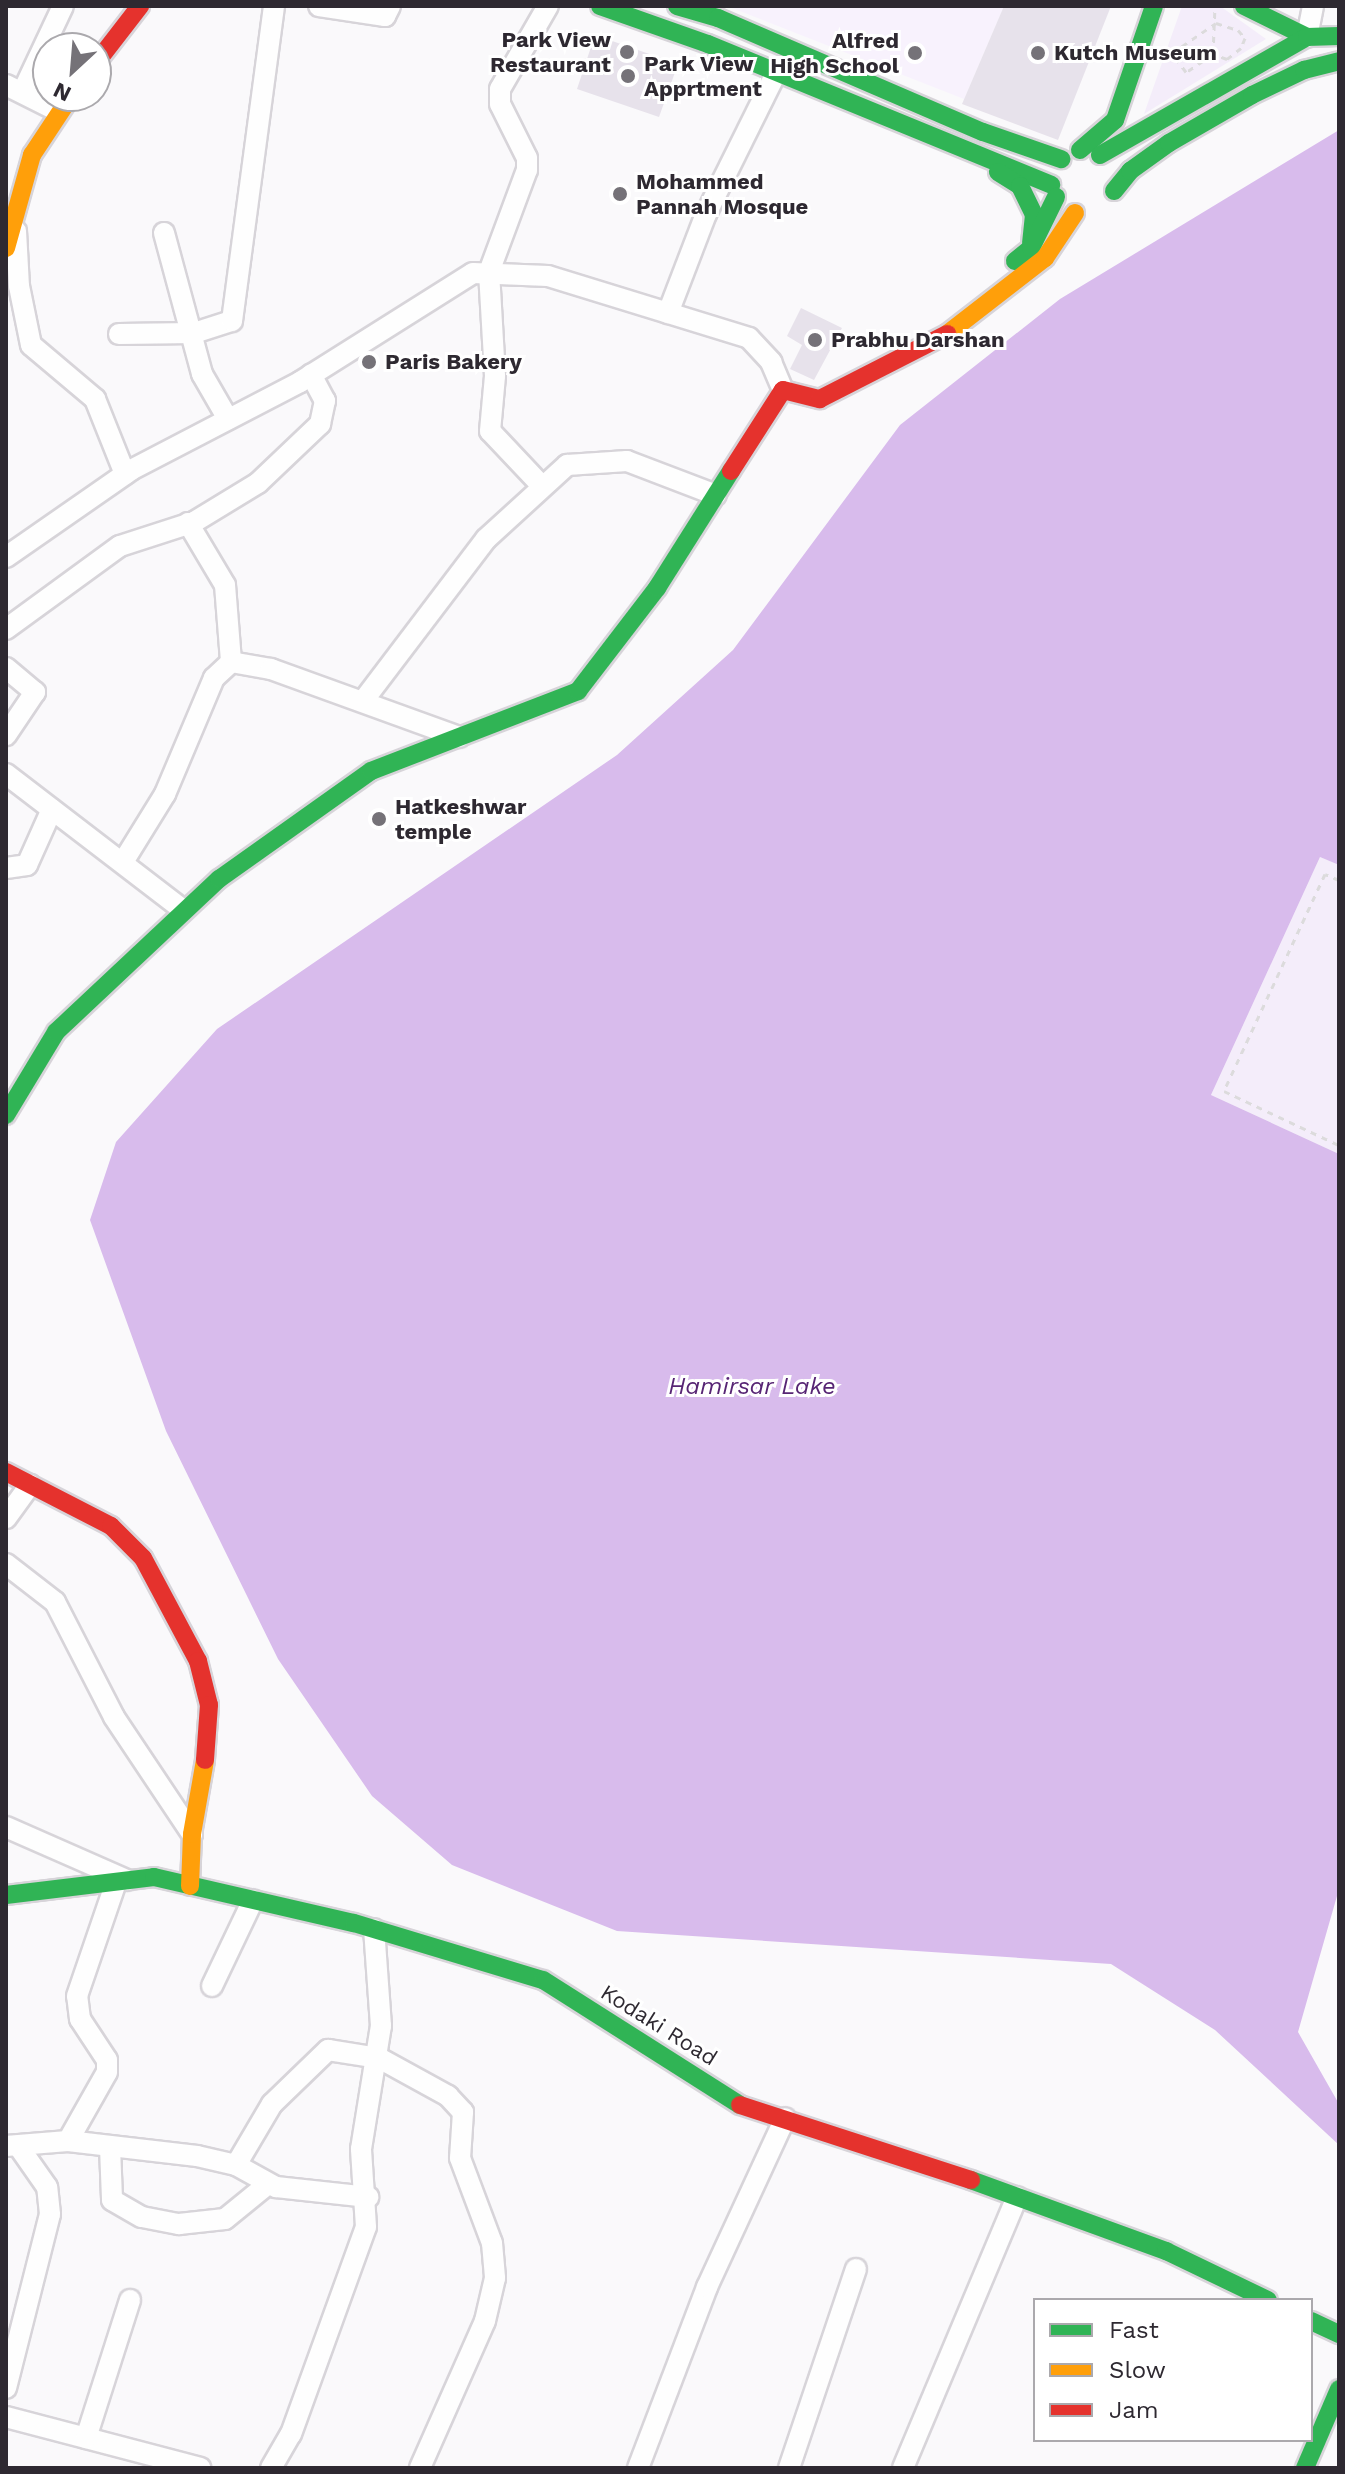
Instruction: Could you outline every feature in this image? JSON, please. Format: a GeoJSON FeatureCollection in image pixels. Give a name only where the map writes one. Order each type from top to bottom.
{"type":"FeatureCollection","features":[{"type":"Feature","properties":{"kind":"street"},"geometry":{"type":"LineString","coordinates":[[15,88],[63,6]]}},
{"type":"Feature","properties":{"kind":"street"},"geometry":{"type":"LineString","coordinates":[[112,42],[140,6]]}},
{"type":"Feature","properties":{"kind":"street"},"geometry":{"type":"LineString","coordinates":[[119,334],[194,333],[232,321],[274,6]]}},
{"type":"Feature","properties":{"kind":"street"},"geometry":{"type":"LineString","coordinates":[[319,6],[385,16],[390,6]]}},
{"type":"Feature","properties":{"kind":"street"},"geometry":{"type":"LineString","coordinates":[[541,485],[490,431],[495,376],[489,272],[527,170],[527,158],[500,104],[500,89],[548,6]]}},
{"type":"Feature","properties":{"kind":"street"},"geometry":{"type":"LineString","coordinates":[[600,6],[776,73],[1054,191],[1075,213]]}},
{"type":"Feature","properties":{"kind":"street"},"geometry":{"type":"LineString","coordinates":[[677,6],[718,18],[983,132],[1061,159],[1080,150],[1115,120],[1154,6]]}},
{"type":"Feature","properties":{"kind":"street"},"geometry":{"type":"LineString","coordinates":[[1244,6],[1307,37]]}},
{"type":"Feature","properties":{"kind":"street"},"geometry":{"type":"LineString","coordinates":[[1307,37],[1313,6]]}},
{"type":"Feature","properties":{"kind":"street"},"geometry":{"type":"LineString","coordinates":[[1100,155],[1307,37],[1339,36]]}},
{"type":"Feature","properties":{"kind":"street"},"geometry":{"type":"LineString","coordinates":[[783,390],[820,399],[932,346],[1045,258],[1075,213],[1099,209],[1130,171],[1169,143],[1252,95],[1304,70],[1339,61]]}},
{"type":"Feature","properties":{"kind":"street"},"geometry":{"type":"LineString","coordinates":[[668,313],[706,214],[776,73]]}},
{"type":"Feature","properties":{"kind":"street"},"geometry":{"type":"LineString","coordinates":[[6,248],[16,226],[32,155],[59,112]]}},
{"type":"Feature","properties":{"kind":"street"},"geometry":{"type":"LineString","coordinates":[[1080,150],[1100,155],[1113,171],[1114,191]]}},
{"type":"Feature","properties":{"kind":"street"},"geometry":{"type":"LineString","coordinates":[[973,157],[1020,186],[1034,215],[1031,248]]}},
{"type":"Feature","properties":{"kind":"street"},"geometry":{"type":"LineString","coordinates":[[891,363],[1031,248],[1054,191],[1061,159]]}},
{"type":"Feature","properties":{"kind":"street"},"geometry":{"type":"LineString","coordinates":[[16,226],[19,286],[31,345],[95,399],[125,474]]}},
{"type":"Feature","properties":{"kind":"street"},"geometry":{"type":"LineString","coordinates":[[164,233],[194,333],[202,374],[228,419]]}},
{"type":"Feature","properties":{"kind":"street"},"geometry":{"type":"LineString","coordinates":[[6,557],[125,474],[311,375],[455,281],[489,272],[548,276],[749,338],[771,362],[783,390]]}},
{"type":"Feature","properties":{"kind":"street"},"geometry":{"type":"LineString","coordinates":[[6,629],[120,546],[188,523],[258,483],[320,424],[326,408],[311,375]]}},
{"type":"Feature","properties":{"kind":"street"},"geometry":{"type":"LineString","coordinates":[[6,1115],[56,1032],[182,909],[371,771],[578,691],[657,588],[783,390]]}},
{"type":"Feature","properties":{"kind":"street"},"geometry":{"type":"LineString","coordinates":[[363,701],[486,539],[541,485],[567,465],[612,460],[654,468],[716,495]]}},
{"type":"Feature","properties":{"kind":"street"},"geometry":{"type":"LineString","coordinates":[[188,523],[225,585],[231,662]]}},
{"type":"Feature","properties":{"kind":"street"},"geometry":{"type":"LineString","coordinates":[[231,662],[271,669],[459,737]]}},
{"type":"Feature","properties":{"kind":"street"},"geometry":{"type":"LineString","coordinates":[[123,862],[165,794],[214,678],[231,662]]}},
{"type":"Feature","properties":{"kind":"street"},"geometry":{"type":"LineString","coordinates":[[6,668],[35,692],[6,735]]}},
{"type":"Feature","properties":{"kind":"street"},"geometry":{"type":"LineString","coordinates":[[6,774],[182,909]]}},
{"type":"Feature","properties":{"kind":"street"},"geometry":{"type":"LineString","coordinates":[[6,868],[27,865],[52,809]]}},
{"type":"Feature","properties":{"kind":"street"},"geometry":{"type":"LineString","coordinates":[[6,1472],[111,1526],[143,1558],[174,1608],[198,1661],[209,1705],[208,1746],[192,1834],[190,1886]]}},
{"type":"Feature","properties":{"kind":"street"},"geometry":{"type":"LineString","coordinates":[[6,1518],[30,1485]]}},
{"type":"Feature","properties":{"kind":"street"},"geometry":{"type":"LineString","coordinates":[[6,1564],[55,1602],[114,1717],[192,1834]]}},
{"type":"Feature","properties":{"kind":"street"},"geometry":{"type":"LineString","coordinates":[[6,1827],[122,1881],[77,1996],[80,2019],[107,2060],[107,2072],[68,2141]]}},
{"type":"Feature","properties":{"kind":"street","name":"Kodaki Road"},"geometry":{"type":"LineString","coordinates":[[6,1895],[154,1877],[374,1929],[543,1980],[740,2105],[1017,2197],[1166,2251],[1264,2298]]}},
{"type":"Feature","properties":{"kind":"street"},"geometry":{"type":"LineString","coordinates":[[212,1986],[253,1900]]}},
{"type":"Feature","properties":{"kind":"street"},"geometry":{"type":"LineString","coordinates":[[271,2468],[291,2434],[335,2321],[366,2227],[368,2197],[361,2149],[379,2058],[374,1929]]}},
{"type":"Feature","properties":{"kind":"street"},"geometry":{"type":"LineString","coordinates":[[236,2165],[272,2104],[322,2053],[335,2048],[379,2058],[460,2106],[465,2119],[460,2158],[492,2243],[495,2278],[485,2321],[420,2468]]}},
{"type":"Feature","properties":{"kind":"street"},"geometry":{"type":"LineString","coordinates":[[638,2468],[707,2287],[785,2118]]}},
{"type":"Feature","properties":{"kind":"street"},"geometry":{"type":"LineString","coordinates":[[13,2147],[68,2141],[236,2165],[268,2184],[298,2192],[368,2197]]}},
{"type":"Feature","properties":{"kind":"street"},"geometry":{"type":"LineString","coordinates":[[6,2388],[50,2214],[47,2187],[13,2147]]}},
{"type":"Feature","properties":{"kind":"street"},"geometry":{"type":"LineString","coordinates":[[110,2147],[112,2200],[142,2217],[179,2224],[225,2219],[268,2184]]}},
{"type":"Feature","properties":{"kind":"street"},"geometry":{"type":"LineString","coordinates":[[903,2468],[1017,2197]]}},
{"type":"Feature","properties":{"kind":"street"},"geometry":{"type":"LineString","coordinates":[[1166,2251],[1280,2298]]}},
{"type":"Feature","properties":{"kind":"street"},"geometry":{"type":"LineString","coordinates":[[789,2468],[856,2269]]}},
{"type":"Feature","properties":{"kind":"street"},"geometry":{"type":"LineString","coordinates":[[86,2438],[130,2300]]}},
{"type":"Feature","properties":{"kind":"street"},"geometry":{"type":"LineString","coordinates":[[1313,2312],[1339,2322]]}},
{"type":"Feature","properties":{"kind":"street"},"geometry":{"type":"LineString","coordinates":[[1313,2322],[1339,2334]]}},
{"type":"Feature","properties":{"kind":"street"},"geometry":{"type":"LineString","coordinates":[[1305,2468],[1339,2389]]}},
{"type":"Feature","properties":{"kind":"street"},"geometry":{"type":"LineString","coordinates":[[6,2417],[190,2467]]}},
{"type":"Feature","properties":{"kind":"street"},"geometry":{"type":"LineString","coordinates":[[1327,2468],[1339,2438]]}},
{"type":"Feature","properties":{"kind":"path"},"geometry":{"type":"LineString","coordinates":[[1213,54],[1215,6]]}},
{"type":"Feature","properties":{"kind":"path"},"geometry":{"type":"LineString","coordinates":[[1216,23],[1226,23],[1245,38],[1227,59],[1213,54],[1186,72],[1172,53],[1216,23]]}},
{"type":"Feature","properties":{"kind":"path"},"geometry":{"type":"LineString","coordinates":[[1339,880],[1325,874],[1224,1091],[1339,1145]]}},
{"type":"Feature","properties":{"kind":"shaded area","name":"Alfred High School"},"geometry":{"type":"Polygon","coordinates":[[[727,6],[1004,6],[964,99],[727,6]]]}},
{"type":"Feature","properties":{"kind":"shaded area"},"geometry":{"type":"Polygon","coordinates":[[[1182,6],[1220,6],[1266,39],[1144,114],[1182,6]]]}},
{"type":"Feature","properties":{"kind":"shaded area"},"geometry":{"type":"Polygon","coordinates":[[[1320,857],[1339,865],[1339,1154],[1211,1095],[1320,857]]]}},
{"type":"Feature","properties":{"kind":"water","name":"Hamirsar Lake"},"geometry":{"type":"Polygon","coordinates":[[[1339,130],[1339,865],[1320,857],[1211,1095],[1339,1154],[1339,1889],[1298,2032],[1339,2104],[1339,2145],[1215,2030],[1111,1964],[617,1931],[452,1865],[372,1796],[278,1659],[166,1431],[90,1220],[116,1142],[217,1029],[617,755],[733,650],[900,425],[1060,299],[1339,130]]]}},
{"type":"Feature","properties":{"kind":"building","name":"Kutch Museum"},"geometry":{"type":"Polygon","coordinates":[[[1004,6],[1111,6],[1058,140],[962,104],[1004,6]]]}},
{"type":"Feature","properties":{"kind":"building","name":"Park View Apprtment"},"geometry":{"type":"Polygon","coordinates":[[[595,35],[678,64],[659,117],[577,89],[595,35]]]}},
{"type":"Feature","properties":{"kind":"building","name":"Prabhu Darshan"},"geometry":{"type":"Polygon","coordinates":[[[801,308],[842,328],[814,380],[790,369],[802,345],[787,336],[801,308]]]}},
{"type":"Feature","properties":{"kind":"traffic: fast"},"geometry":{"type":"LineString","coordinates":[[600,6],[708,44],[1051,185]]}},
{"type":"Feature","properties":{"kind":"traffic: fast"},"geometry":{"type":"LineString","coordinates":[[677,6],[718,18],[983,132],[1061,159]]}},
{"type":"Feature","properties":{"kind":"traffic: fast"},"geometry":{"type":"LineString","coordinates":[[1080,150],[1115,120],[1154,6]]}},
{"type":"Feature","properties":{"kind":"traffic: fast"},"geometry":{"type":"LineString","coordinates":[[1244,6],[1307,37]]}},
{"type":"Feature","properties":{"kind":"traffic: fast"},"geometry":{"type":"LineString","coordinates":[[1100,155],[1307,37],[1339,36]]}},
{"type":"Feature","properties":{"kind":"traffic: fast"},"geometry":{"type":"LineString","coordinates":[[1114,191],[1130,171],[1169,143],[1252,95],[1304,70],[1339,61]]}},
{"type":"Feature","properties":{"kind":"traffic: fast"},"geometry":{"type":"LineString","coordinates":[[998,172],[1020,186],[1034,215],[1031,243]]}},
{"type":"Feature","properties":{"kind":"traffic: fast"},"geometry":{"type":"LineString","coordinates":[[1015,261],[1031,248],[1056,197]]}},
{"type":"Feature","properties":{"kind":"traffic: fast"},"geometry":{"type":"LineString","coordinates":[[6,1115],[56,1032],[219,879],[371,771],[578,691],[657,588],[731,471]]}},
{"type":"Feature","properties":{"kind":"traffic: fast"},"geometry":{"type":"LineString","coordinates":[[6,1895],[154,1877],[354,1923],[543,1980],[740,2105]]}},
{"type":"Feature","properties":{"kind":"traffic: fast"},"geometry":{"type":"LineString","coordinates":[[971,2180],[1166,2251],[1264,2298]]}},
{"type":"Feature","properties":{"kind":"traffic: fast"},"geometry":{"type":"LineString","coordinates":[[1313,2322],[1339,2334]]}},
{"type":"Feature","properties":{"kind":"traffic: fast"},"geometry":{"type":"LineString","coordinates":[[1305,2468],[1339,2389]]}},
{"type":"Feature","properties":{"kind":"traffic: slow"},"geometry":{"type":"LineString","coordinates":[[6,248],[32,155],[60,112]]}},
{"type":"Feature","properties":{"kind":"traffic: slow"},"geometry":{"type":"LineString","coordinates":[[947,334],[1045,258],[1075,213]]}},
{"type":"Feature","properties":{"kind":"traffic: slow"},"geometry":{"type":"LineString","coordinates":[[190,1886],[192,1834],[205,1760]]}},
{"type":"Feature","properties":{"kind":"traffic: jam"},"geometry":{"type":"LineString","coordinates":[[112,42],[140,6]]}},
{"type":"Feature","properties":{"kind":"traffic: jam"},"geometry":{"type":"LineString","coordinates":[[731,471],[783,390],[820,399],[947,334]]}},
{"type":"Feature","properties":{"kind":"traffic: jam"},"geometry":{"type":"LineString","coordinates":[[6,1472],[111,1526],[143,1558],[198,1661],[209,1705],[205,1760]]}},
{"type":"Feature","properties":{"kind":"traffic: jam"},"geometry":{"type":"LineString","coordinates":[[740,2105],[971,2180]]}},
{"type":"Feature","properties":{"kind":"place","name":"Park View Restaurant"},"geometry":{"type":"Point","coordinates":[627,52]}},
{"type":"Feature","properties":{"kind":"place","name":"Alfred High School"},"geometry":{"type":"Point","coordinates":[915,53]}},
{"type":"Feature","properties":{"kind":"place","name":"Kutch Museum"},"geometry":{"type":"Point","coordinates":[1038,53]}},
{"type":"Feature","properties":{"kind":"place","name":"Park View Apprtment"},"geometry":{"type":"Point","coordinates":[628,76]}},
{"type":"Feature","properties":{"kind":"place","name":"Mohammed Pannah Mosque"},"geometry":{"type":"Point","coordinates":[620,194]}},
{"type":"Feature","properties":{"kind":"place","name":"Prabhu Darshan"},"geometry":{"type":"Point","coordinates":[815,340]}},
{"type":"Feature","properties":{"kind":"place","name":"Paris Bakery"},"geometry":{"type":"Point","coordinates":[369,362]}},
{"type":"Feature","properties":{"kind":"place","name":"Hatkeshwar temple"},"geometry":{"type":"Point","coordinates":[379,819]}}]}
